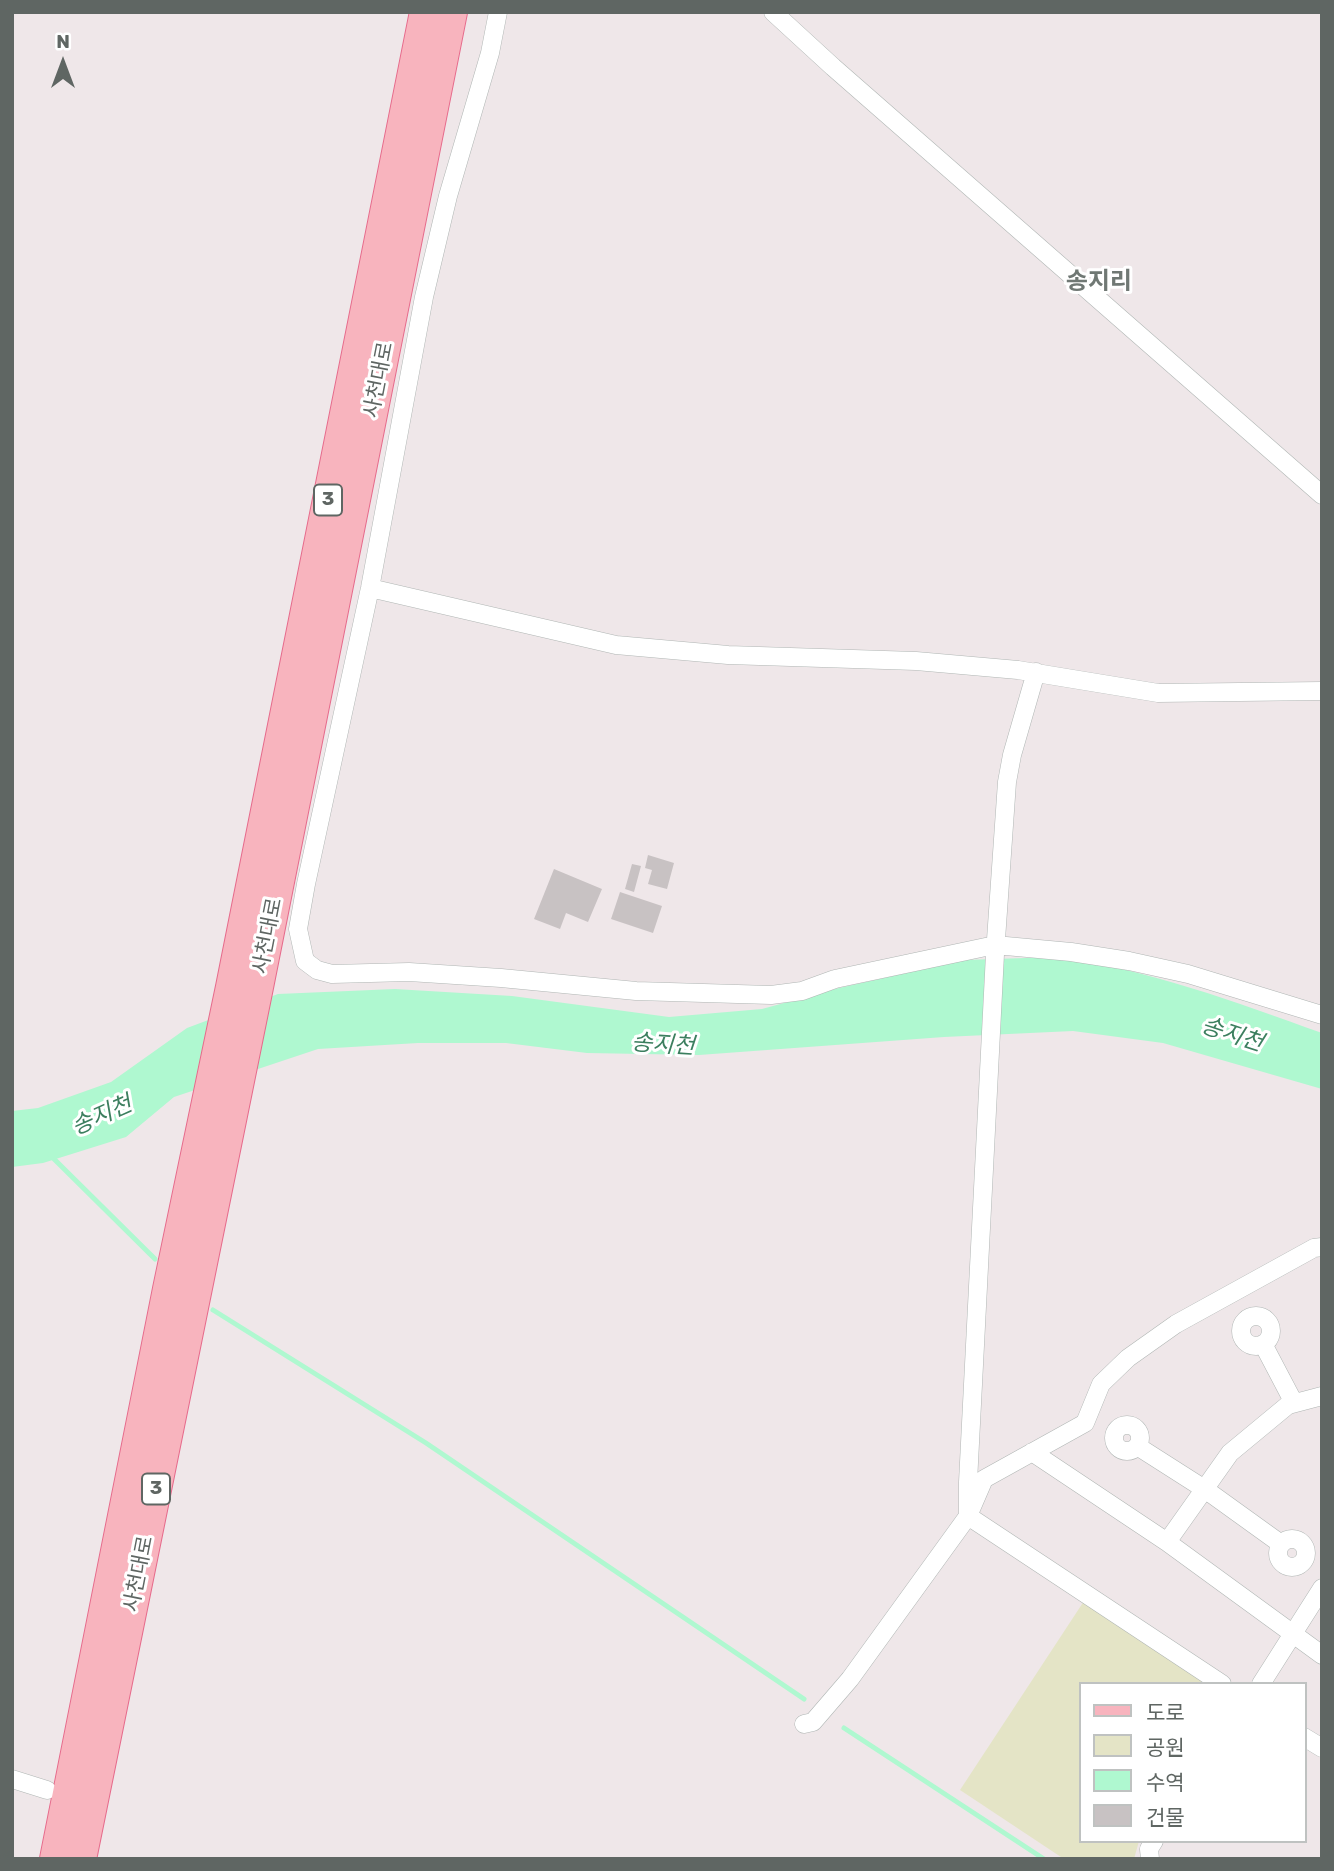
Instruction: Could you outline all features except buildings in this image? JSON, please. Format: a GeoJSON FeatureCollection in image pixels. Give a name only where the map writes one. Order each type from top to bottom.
{"type":"FeatureCollection","features":[{"type":"Feature","properties":{"kind":"main road","name":"사천대로"},"geometry":{"type":"LineString","coordinates":[[81,1859],[217,1122],[438,18]]}},
{"type":"Feature","properties":{"kind":"main road","name":"사천대로"},"geometry":{"type":"LineString","coordinates":[[55,1859],[165,1303],[217,1122]]}},
{"type":"Feature","properties":{"kind":"street"},"geometry":{"type":"LineString","coordinates":[[498,12],[490,53],[448,196],[424,297],[370,588],[306,884],[298,929],[305,961],[317,970],[332,974],[409,972],[635,991],[771,995],[802,991],[835,979],[995,950],[1071,952],[1188,974],[1322,1015]]}},
{"type":"Feature","properties":{"kind":"street"},"geometry":{"type":"LineString","coordinates":[[773,12],[864,95],[1322,495]]}},
{"type":"Feature","properties":{"kind":"street"},"geometry":{"type":"LineString","coordinates":[[370,588],[616,645],[728,655],[916,661],[1036,671],[1107,686],[1158,693],[1322,691]]}},
{"type":"Feature","properties":{"kind":"street"},"geometry":{"type":"LineString","coordinates":[[968,1516],[990,1044],[1007,782],[1036,671]]}},
{"type":"Feature","properties":{"kind":"street"},"geometry":{"type":"LineString","coordinates":[[809,1723],[850,1679],[968,1516],[984,1479],[1085,1423],[1101,1384],[1128,1358],[1176,1324],[1314,1248],[1322,1247]]}},
{"type":"Feature","properties":{"kind":"street"},"geometry":{"type":"LineString","coordinates":[[1263,1344],[1294,1403]]}},
{"type":"Feature","properties":{"kind":"street"},"geometry":{"type":"LineString","coordinates":[[1167,1542],[1206,1490],[1230,1452],[1288,1405],[1322,1396]]}},
{"type":"Feature","properties":{"kind":"street"},"geometry":{"type":"LineString","coordinates":[[1137,1446],[1206,1490],[1281,1544]]}},
{"type":"Feature","properties":{"kind":"street"},"geometry":{"type":"LineString","coordinates":[[1032,1452],[1167,1542],[1322,1655]]}},
{"type":"Feature","properties":{"kind":"street"},"geometry":{"type":"LineString","coordinates":[[968,1516],[1219,1682]]}},
{"type":"Feature","properties":{"kind":"street"},"geometry":{"type":"LineString","coordinates":[[1262,1682],[1322,1588]]}},
{"type":"Feature","properties":{"kind":"street"},"geometry":{"type":"LineString","coordinates":[[1306,1738],[1322,1748]]}},
{"type":"Feature","properties":{"kind":"street"},"geometry":{"type":"LineString","coordinates":[[12,1779],[47,1790]]}},
{"type":"Feature","properties":{"kind":"green space"},"geometry":{"type":"Polygon","coordinates":[[[1086,1598],[1205,1682],[1078,1682],[1078,1843],[1138,1843],[1134,1859],[1064,1859],[960,1790],[1086,1598]]]}},
{"type":"Feature","properties":{"kind":"water","name":"송지천"},"geometry":{"type":"Polygon","coordinates":[[[1056,957],[1158,978],[1322,1033],[1322,1089],[1163,1043],[1073,1031],[944,1037],[699,1055],[587,1053],[506,1043],[418,1043],[318,1049],[174,1097],[126,1137],[43,1163],[12,1167],[12,1111],[38,1108],[111,1082],[187,1028],[278,994],[395,989],[512,996],[669,1017],[762,1009],[839,988],[964,960],[1056,957]]]}},
{"type":"Feature","properties":{"kind":"waterway"},"geometry":{"type":"LineString","coordinates":[[50,1155],[155,1259]]}},
{"type":"Feature","properties":{"kind":"waterway"},"geometry":{"type":"LineString","coordinates":[[213,1310],[426,1443],[804,1699]]}},
{"type":"Feature","properties":{"kind":"waterway"},"geometry":{"type":"LineString","coordinates":[[844,1728],[1044,1859]]}},
{"type":"Feature","properties":{"kind":"district","name":"송지리"},"geometry":{"type":"Point","coordinates":[1099,282]}}]}
